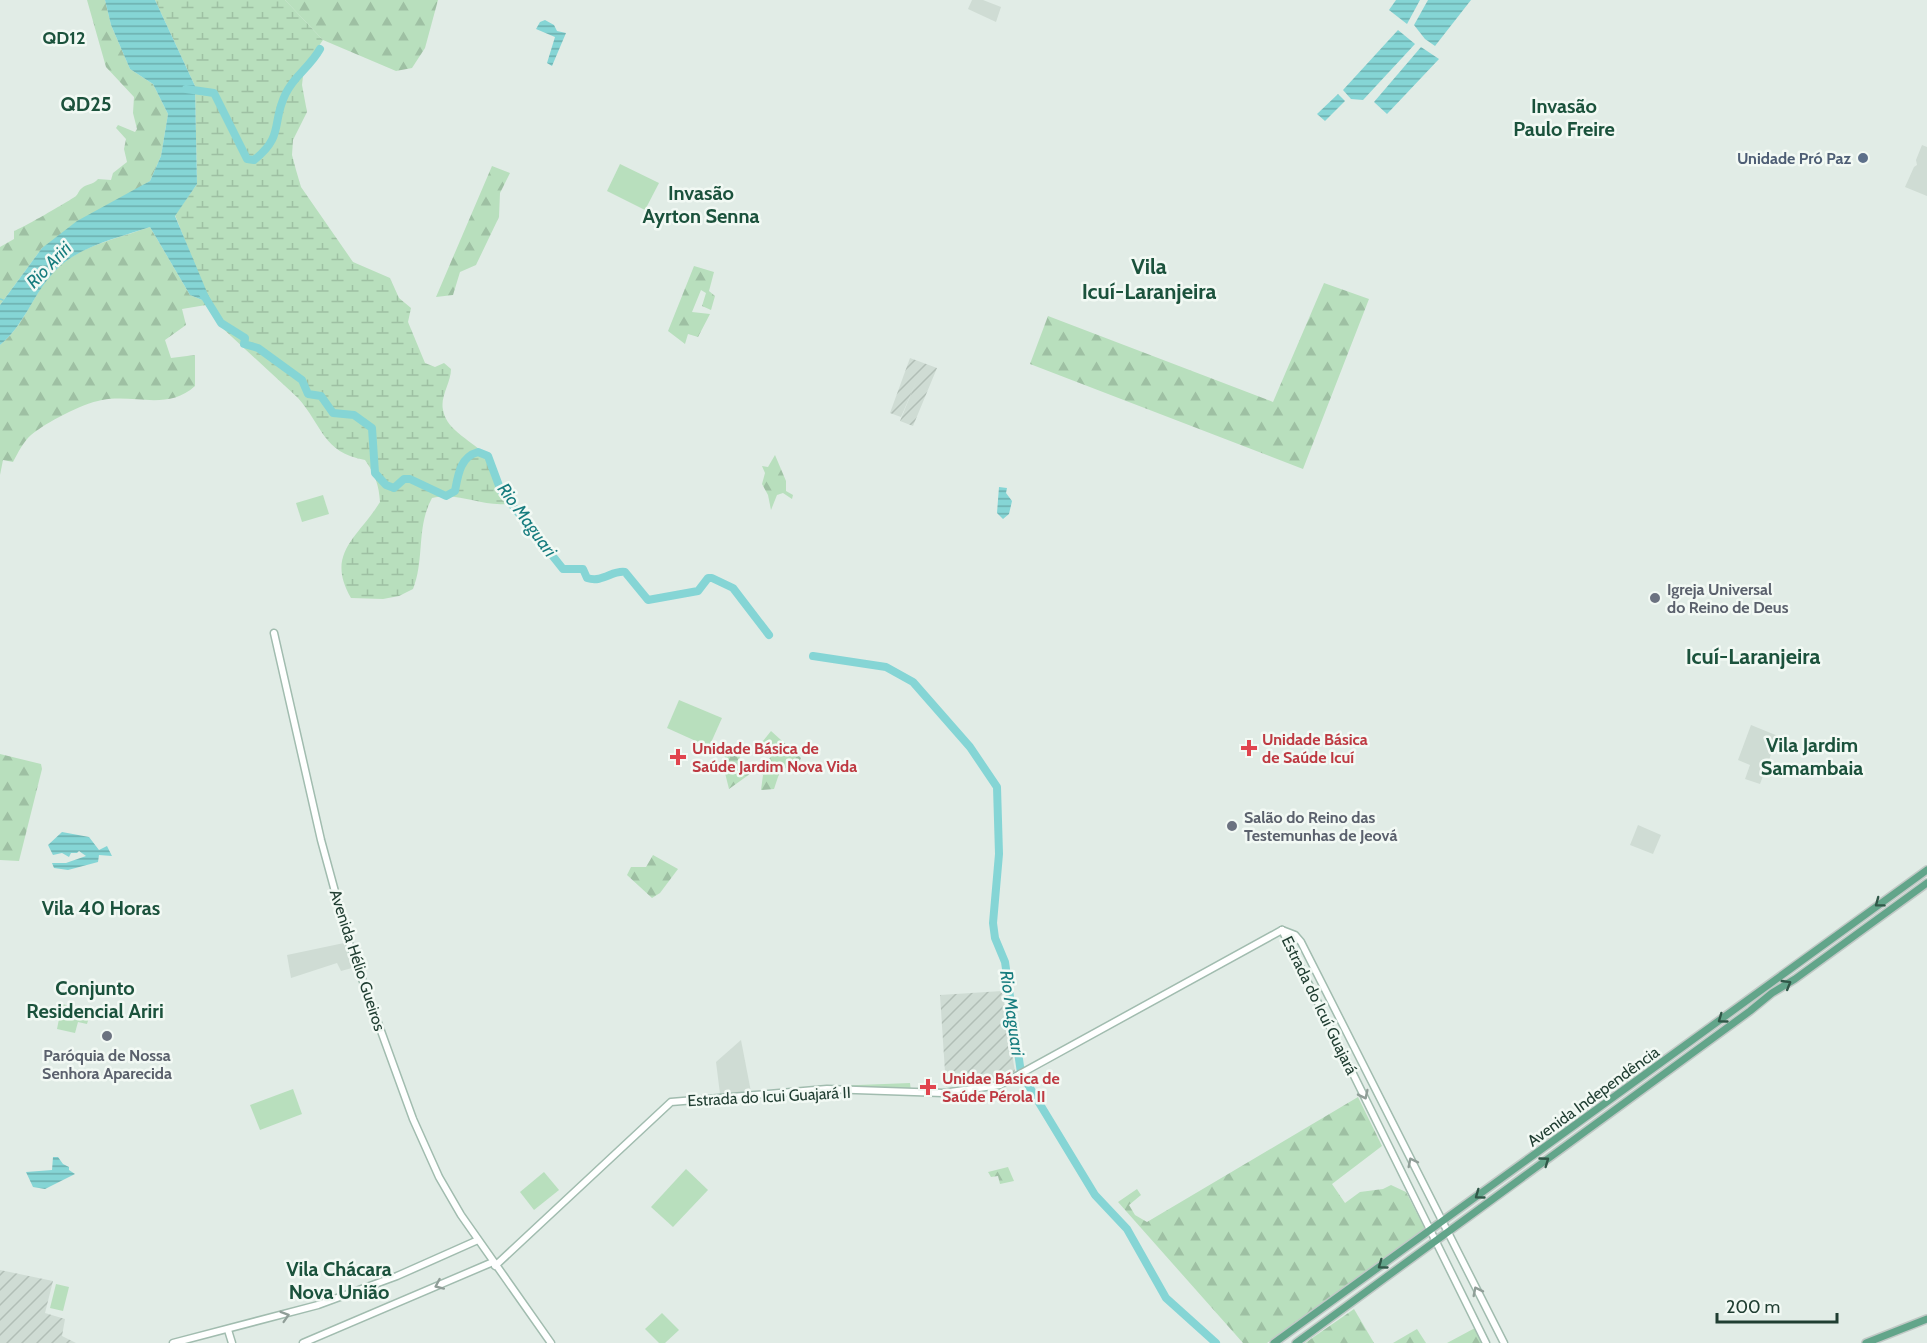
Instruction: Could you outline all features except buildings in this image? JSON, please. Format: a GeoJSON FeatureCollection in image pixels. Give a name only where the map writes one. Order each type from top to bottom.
{"type":"FeatureCollection","features":[{"type":"Feature","properties":{"kind":"main road","name":"Avenida Hélio Gueiros"},"geometry":{"type":"LineString","coordinates":[[274,633],[321,840],[354,956],[425,1147],[439,1177],[478,1240],[551,1343]]}},
{"type":"Feature","properties":{"kind":"main road","name":"Avenida Independência"},"geometry":{"type":"LineString","coordinates":[[1274,1343],[1927,870]]}},
{"type":"Feature","properties":{"kind":"main road"},"geometry":{"type":"LineString","coordinates":[[1913,880],[1920,888]]}},
{"type":"Feature","properties":{"kind":"main road","name":"Avenida Independência"},"geometry":{"type":"LineString","coordinates":[[1296,1343],[1772,993],[1795,979],[1927,883]]}},
{"type":"Feature","properties":{"kind":"main road","name":"Estrada do Icuí Guajará"},"geometry":{"type":"LineString","coordinates":[[1282,930],[1298,939],[1504,1343]]}},
{"type":"Feature","properties":{"kind":"main road","name":"Estrada do Icuí Guajará"},"geometry":{"type":"LineString","coordinates":[[1282,930],[1486,1343]]}},
{"type":"Feature","properties":{"kind":"main road","name":"Estrada do Icui Guajará II"},"geometry":{"type":"LineString","coordinates":[[494,1264],[670,1102],[827,1089],[943,1094],[990,1088],[1019,1077],[1147,1002],[1282,930]]}},
{"type":"Feature","properties":{"kind":"main road"},"geometry":{"type":"LineString","coordinates":[[1288,941],[1298,939]]}},
{"type":"Feature","properties":{"kind":"main road"},"geometry":{"type":"LineString","coordinates":[[1511,1172],[1516,1182]]}},
{"type":"Feature","properties":{"kind":"main road"},"geometry":{"type":"LineString","coordinates":[[172,1343],[318,1305],[405,1272],[478,1240]]}},
{"type":"Feature","properties":{"kind":"main road"},"geometry":{"type":"LineString","coordinates":[[1443,1259],[1457,1251]]}},
{"type":"Feature","properties":{"kind":"main road"},"geometry":{"type":"LineString","coordinates":[[303,1343],[494,1264]]}},
{"type":"Feature","properties":{"kind":"main road"},"geometry":{"type":"LineString","coordinates":[[1361,1280],[1359,1286],[1364,1294]]}},
{"type":"Feature","properties":{"kind":"main road"},"geometry":{"type":"LineString","coordinates":[[1866,1343],[1927,1319]]}},
{"type":"Feature","properties":{"kind":"main road"},"geometry":{"type":"LineString","coordinates":[[228,1330],[232,1343]]}},
{"type":"Feature","properties":{"kind":"shaded area"},"geometry":{"type":"Polygon","coordinates":[[[972,0],[983,0],[1001,7],[996,22],[968,9],[972,0]]]}},
{"type":"Feature","properties":{"kind":"shaded area"},"geometry":{"type":"Polygon","coordinates":[[[1922,145],[1927,147],[1927,196],[1905,187],[1917,165],[1916,160],[1922,145]]]}},
{"type":"Feature","properties":{"kind":"shaded area"},"geometry":{"type":"Polygon","coordinates":[[[910,358],[937,368],[913,426],[900,421],[916,382],[901,417],[890,413],[910,358]]]}},
{"type":"Feature","properties":{"kind":"shaded area"},"geometry":{"type":"Polygon","coordinates":[[[1751,725],[1778,736],[1760,784],[1745,779],[1750,765],[1738,760],[1751,725]]]}},
{"type":"Feature","properties":{"kind":"shaded area"},"geometry":{"type":"Polygon","coordinates":[[[1638,825],[1661,835],[1653,854],[1630,845],[1638,825]]]}},
{"type":"Feature","properties":{"kind":"shaded area"},"geometry":{"type":"Polygon","coordinates":[[[344,943],[352,968],[341,971],[337,963],[291,978],[287,955],[344,943]]]}},
{"type":"Feature","properties":{"kind":"shaded area"},"geometry":{"type":"Polygon","coordinates":[[[1002,991],[1015,1072],[992,1081],[946,1087],[940,995],[1002,991]]]}},
{"type":"Feature","properties":{"kind":"shaded area"},"geometry":{"type":"Polygon","coordinates":[[[741,1040],[751,1092],[720,1094],[716,1062],[741,1040]]]}},
{"type":"Feature","properties":{"kind":"shaded area"},"geometry":{"type":"Polygon","coordinates":[[[0,1270],[53,1281],[45,1313],[65,1319],[62,1336],[76,1343],[0,1343],[0,1270]]]}},
{"type":"Feature","properties":{"kind":"green space"},"geometry":{"type":"Polygon","coordinates":[[[87,0],[105,0],[111,25],[130,69],[153,84],[168,114],[161,156],[150,181],[42,248],[0,305],[0,247],[14,239],[14,231],[72,199],[84,187],[98,179],[111,180],[113,173],[127,162],[124,149],[126,139],[116,128],[118,125],[135,132],[137,129],[133,113],[134,97],[106,67],[87,0]]]}},
{"type":"Feature","properties":{"kind":"green space"},"geometry":{"type":"Polygon","coordinates":[[[155,0],[285,0],[323,40],[304,67],[302,85],[307,112],[293,140],[292,155],[301,187],[353,262],[390,278],[399,298],[411,308],[408,322],[425,363],[435,367],[444,363],[451,369],[442,405],[446,418],[455,430],[487,457],[508,498],[506,504],[496,504],[452,497],[432,498],[424,520],[417,578],[413,589],[399,596],[383,599],[351,598],[344,582],[341,569],[343,557],[354,536],[380,502],[376,480],[365,460],[340,451],[331,444],[298,398],[218,324],[175,215],[197,184],[195,86],[155,0]]]}},
{"type":"Feature","properties":{"kind":"green space"},"geometry":{"type":"Polygon","coordinates":[[[285,0],[438,0],[425,48],[412,68],[396,71],[323,40],[285,0]]]}},
{"type":"Feature","properties":{"kind":"green space"},"geometry":{"type":"Polygon","coordinates":[[[620,164],[659,183],[645,210],[607,191],[620,164]]]}},
{"type":"Feature","properties":{"kind":"green space"},"geometry":{"type":"Polygon","coordinates":[[[492,166],[510,173],[500,193],[499,217],[476,265],[460,272],[453,295],[436,297],[492,166]]]}},
{"type":"Feature","properties":{"kind":"green space"},"geometry":{"type":"Polygon","coordinates":[[[150,227],[190,295],[212,304],[182,309],[186,325],[165,340],[171,358],[195,355],[195,386],[185,394],[174,398],[102,400],[75,409],[31,435],[13,462],[3,460],[0,475],[0,345],[16,329],[47,280],[64,262],[99,244],[150,227]]]}},
{"type":"Feature","properties":{"kind":"green space"},"geometry":{"type":"Polygon","coordinates":[[[694,266],[714,272],[709,291],[715,296],[711,310],[702,306],[706,293],[701,290],[692,312],[710,314],[698,337],[688,334],[685,344],[668,331],[694,266]]]}},
{"type":"Feature","properties":{"kind":"green space"},"geometry":{"type":"Polygon","coordinates":[[[1324,283],[1369,299],[1303,469],[1030,364],[1048,316],[1273,402],[1324,283]]]}},
{"type":"Feature","properties":{"kind":"green space"},"geometry":{"type":"Polygon","coordinates":[[[775,455],[786,481],[786,491],[793,495],[792,499],[783,493],[777,495],[771,510],[768,495],[762,484],[765,473],[762,466],[768,467],[775,455]]]}},
{"type":"Feature","properties":{"kind":"green space"},"geometry":{"type":"Polygon","coordinates":[[[323,495],[329,514],[302,522],[296,503],[323,495]]]}},
{"type":"Feature","properties":{"kind":"green space"},"geometry":{"type":"Polygon","coordinates":[[[679,700],[722,718],[709,747],[667,728],[679,700]]]}},
{"type":"Feature","properties":{"kind":"green space"},"geometry":{"type":"Polygon","coordinates":[[[771,731],[801,758],[794,773],[786,768],[780,771],[774,789],[761,790],[763,775],[754,771],[729,789],[724,769],[725,757],[719,752],[725,746],[733,748],[738,746],[742,750],[739,760],[747,765],[766,764],[773,753],[759,746],[771,731]]]}},
{"type":"Feature","properties":{"kind":"green space"},"geometry":{"type":"Polygon","coordinates":[[[0,754],[41,764],[42,769],[19,861],[0,860],[0,754]]]}},
{"type":"Feature","properties":{"kind":"green space"},"geometry":{"type":"Polygon","coordinates":[[[653,855],[678,869],[660,893],[652,898],[627,875],[631,867],[646,867],[653,855]]]}},
{"type":"Feature","properties":{"kind":"green space"},"geometry":{"type":"Polygon","coordinates":[[[62,1004],[91,1011],[87,1024],[78,1022],[75,1033],[57,1029],[62,1004]]]}},
{"type":"Feature","properties":{"kind":"green space"},"geometry":{"type":"Polygon","coordinates":[[[910,1083],[911,1091],[835,1088],[833,1086],[910,1083]]]}},
{"type":"Feature","properties":{"kind":"green space"},"geometry":{"type":"Polygon","coordinates":[[[293,1089],[302,1114],[260,1130],[250,1105],[293,1089]]]}},
{"type":"Feature","properties":{"kind":"green space"},"geometry":{"type":"Polygon","coordinates":[[[1358,1097],[1382,1146],[1332,1184],[1345,1203],[1360,1192],[1383,1189],[1391,1185],[1406,1192],[1425,1229],[1267,1343],[1243,1343],[1118,1202],[1137,1189],[1141,1195],[1129,1205],[1135,1215],[1147,1222],[1358,1097]]]}},
{"type":"Feature","properties":{"kind":"green space"},"geometry":{"type":"Polygon","coordinates":[[[1008,1167],[1014,1181],[1000,1184],[998,1176],[991,1177],[988,1172],[1008,1167]]]}},
{"type":"Feature","properties":{"kind":"green space"},"geometry":{"type":"Polygon","coordinates":[[[686,1169],[708,1190],[673,1227],[651,1207],[686,1169]]]}},
{"type":"Feature","properties":{"kind":"green space"},"geometry":{"type":"Polygon","coordinates":[[[544,1172],[559,1190],[534,1210],[520,1192],[544,1172]]]}},
{"type":"Feature","properties":{"kind":"green space"},"geometry":{"type":"Polygon","coordinates":[[[56,1284],[69,1287],[63,1311],[50,1308],[56,1284]]]}},
{"type":"Feature","properties":{"kind":"green space"},"geometry":{"type":"Polygon","coordinates":[[[1354,1309],[1374,1343],[1305,1343],[1354,1309]]]}},
{"type":"Feature","properties":{"kind":"green space"},"geometry":{"type":"Polygon","coordinates":[[[662,1313],[679,1330],[665,1343],[659,1343],[645,1329],[662,1313]]]}},
{"type":"Feature","properties":{"kind":"green space"},"geometry":{"type":"Polygon","coordinates":[[[1475,1328],[1482,1343],[1447,1343],[1475,1328]]]}},
{"type":"Feature","properties":{"kind":"green space"},"geometry":{"type":"Polygon","coordinates":[[[1417,1329],[1426,1343],[1393,1343],[1417,1329]]]}},
{"type":"Feature","properties":{"kind":"water","name":"Rio Ariri"},"geometry":{"type":"Polygon","coordinates":[[[105,0],[155,0],[195,86],[197,184],[175,216],[212,304],[190,295],[150,227],[86,249],[64,263],[47,281],[16,329],[0,345],[0,305],[42,248],[77,221],[150,181],[161,156],[168,114],[153,84],[130,69],[111,25],[105,0]]]}},
{"type":"Feature","properties":{"kind":"water"},"geometry":{"type":"Polygon","coordinates":[[[1396,0],[1420,0],[1407,24],[1389,10],[1396,0]]]}},
{"type":"Feature","properties":{"kind":"water"},"geometry":{"type":"Polygon","coordinates":[[[1428,0],[1471,0],[1435,46],[1425,39],[1414,25],[1428,0]]]}},
{"type":"Feature","properties":{"kind":"water"},"geometry":{"type":"Polygon","coordinates":[[[545,20],[554,25],[557,31],[566,33],[552,66],[547,63],[555,37],[536,29],[540,22],[545,20]]]}},
{"type":"Feature","properties":{"kind":"water"},"geometry":{"type":"Polygon","coordinates":[[[1398,30],[1415,44],[1363,100],[1351,99],[1343,90],[1398,30]]]}},
{"type":"Feature","properties":{"kind":"water"},"geometry":{"type":"Polygon","coordinates":[[[1421,47],[1439,59],[1387,114],[1374,102],[1421,47]]]}},
{"type":"Feature","properties":{"kind":"water"},"geometry":{"type":"Polygon","coordinates":[[[1338,94],[1345,101],[1325,121],[1317,114],[1338,94]]]}},
{"type":"Feature","properties":{"kind":"water"},"geometry":{"type":"Polygon","coordinates":[[[999,487],[1007,488],[1006,493],[1012,501],[1009,514],[1003,519],[997,513],[999,487]]]}},
{"type":"Feature","properties":{"kind":"water"},"geometry":{"type":"Polygon","coordinates":[[[62,832],[89,837],[99,850],[107,846],[112,856],[99,855],[98,862],[68,870],[54,868],[52,863],[66,863],[86,856],[79,851],[71,853],[69,857],[62,853],[53,855],[48,845],[62,832]]]}},
{"type":"Feature","properties":{"kind":"water"},"geometry":{"type":"Polygon","coordinates":[[[53,1157],[58,1157],[75,1174],[45,1189],[33,1187],[26,1172],[52,1170],[53,1157]]]}},
{"type":"Feature","properties":{"kind":"waterway"},"geometry":{"type":"LineString","coordinates":[[186,89],[214,93],[247,159],[254,160],[264,151],[274,136],[282,103],[289,87],[320,49]]}},
{"type":"Feature","properties":{"kind":"waterway","name":"Rio Maguari"},"geometry":{"type":"LineString","coordinates":[[203,294],[221,323],[245,338],[244,344],[258,348],[302,380],[308,394],[321,396],[333,413],[354,415],[372,428],[375,473],[386,485],[394,488],[404,479],[410,479],[446,496],[455,491],[464,462],[472,454],[478,452],[488,456],[501,491],[563,569],[583,569],[587,578],[593,579],[625,572],[648,600],[698,591],[708,578],[712,578],[733,588],[769,635]]}},
{"type":"Feature","properties":{"kind":"waterway","name":"Rio Maguari"},"geometry":{"type":"LineString","coordinates":[[813,656],[886,667],[913,682],[970,747],[997,787],[999,854],[993,923],[995,938],[1005,962],[1021,1073],[1095,1195],[1127,1229],[1166,1298],[1216,1343]]}},
{"type":"Feature","properties":{"kind":"place","name":"Unidade Pró Paz"},"geometry":{"type":"Point","coordinates":[1863,158]}},
{"type":"Feature","properties":{"kind":"place","name":"Igreja Universal do Reino de Deus"},"geometry":{"type":"Point","coordinates":[1655,598]}},
{"type":"Feature","properties":{"kind":"place","name":"Unidade Básica de Saúde Icuí"},"geometry":{"type":"Point","coordinates":[1249,748]}},
{"type":"Feature","properties":{"kind":"place","name":"Unidade Básica de Saúde Jardim Nova Vida"},"geometry":{"type":"Point","coordinates":[678,757]}},
{"type":"Feature","properties":{"kind":"place","name":"Salão do Reino das Testemunhas de Jeová"},"geometry":{"type":"Point","coordinates":[1232,826]}},
{"type":"Feature","properties":{"kind":"place","name":"Paróquia de Nossa Senhora Aparecida"},"geometry":{"type":"Point","coordinates":[107,1036]}},
{"type":"Feature","properties":{"kind":"place","name":"Unidae Básica de Saúde Pérola II"},"geometry":{"type":"Point","coordinates":[928,1087]}},
{"type":"Feature","properties":{"kind":"district","name":"QD12"},"geometry":{"type":"Point","coordinates":[64,38]}},
{"type":"Feature","properties":{"kind":"district","name":"QD25"},"geometry":{"type":"Point","coordinates":[86,104]}},
{"type":"Feature","properties":{"kind":"district","name":"Invasão Paulo Freire"},"geometry":{"type":"Point","coordinates":[1564,118]}},
{"type":"Feature","properties":{"kind":"district","name":"Invasão Ayrton Senna"},"geometry":{"type":"Point","coordinates":[701,204]}},
{"type":"Feature","properties":{"kind":"district","name":"Vila Icuí-Laranjeira"},"geometry":{"type":"Point","coordinates":[1149,278]}},
{"type":"Feature","properties":{"kind":"district","name":"Icuí-Laranjeira"},"geometry":{"type":"Point","coordinates":[1753,656]}},
{"type":"Feature","properties":{"kind":"district","name":"Vila Jardim Samambaia"},"geometry":{"type":"Point","coordinates":[1812,756]}},
{"type":"Feature","properties":{"kind":"district","name":"Vila 40 Horas"},"geometry":{"type":"Point","coordinates":[101,908]}},
{"type":"Feature","properties":{"kind":"district","name":"Conjunto Residencial Ariri"},"geometry":{"type":"Point","coordinates":[95,1000]}},
{"type":"Feature","properties":{"kind":"district","name":"Vila Chácara Nova União"},"geometry":{"type":"Point","coordinates":[339,1280]}}]}
